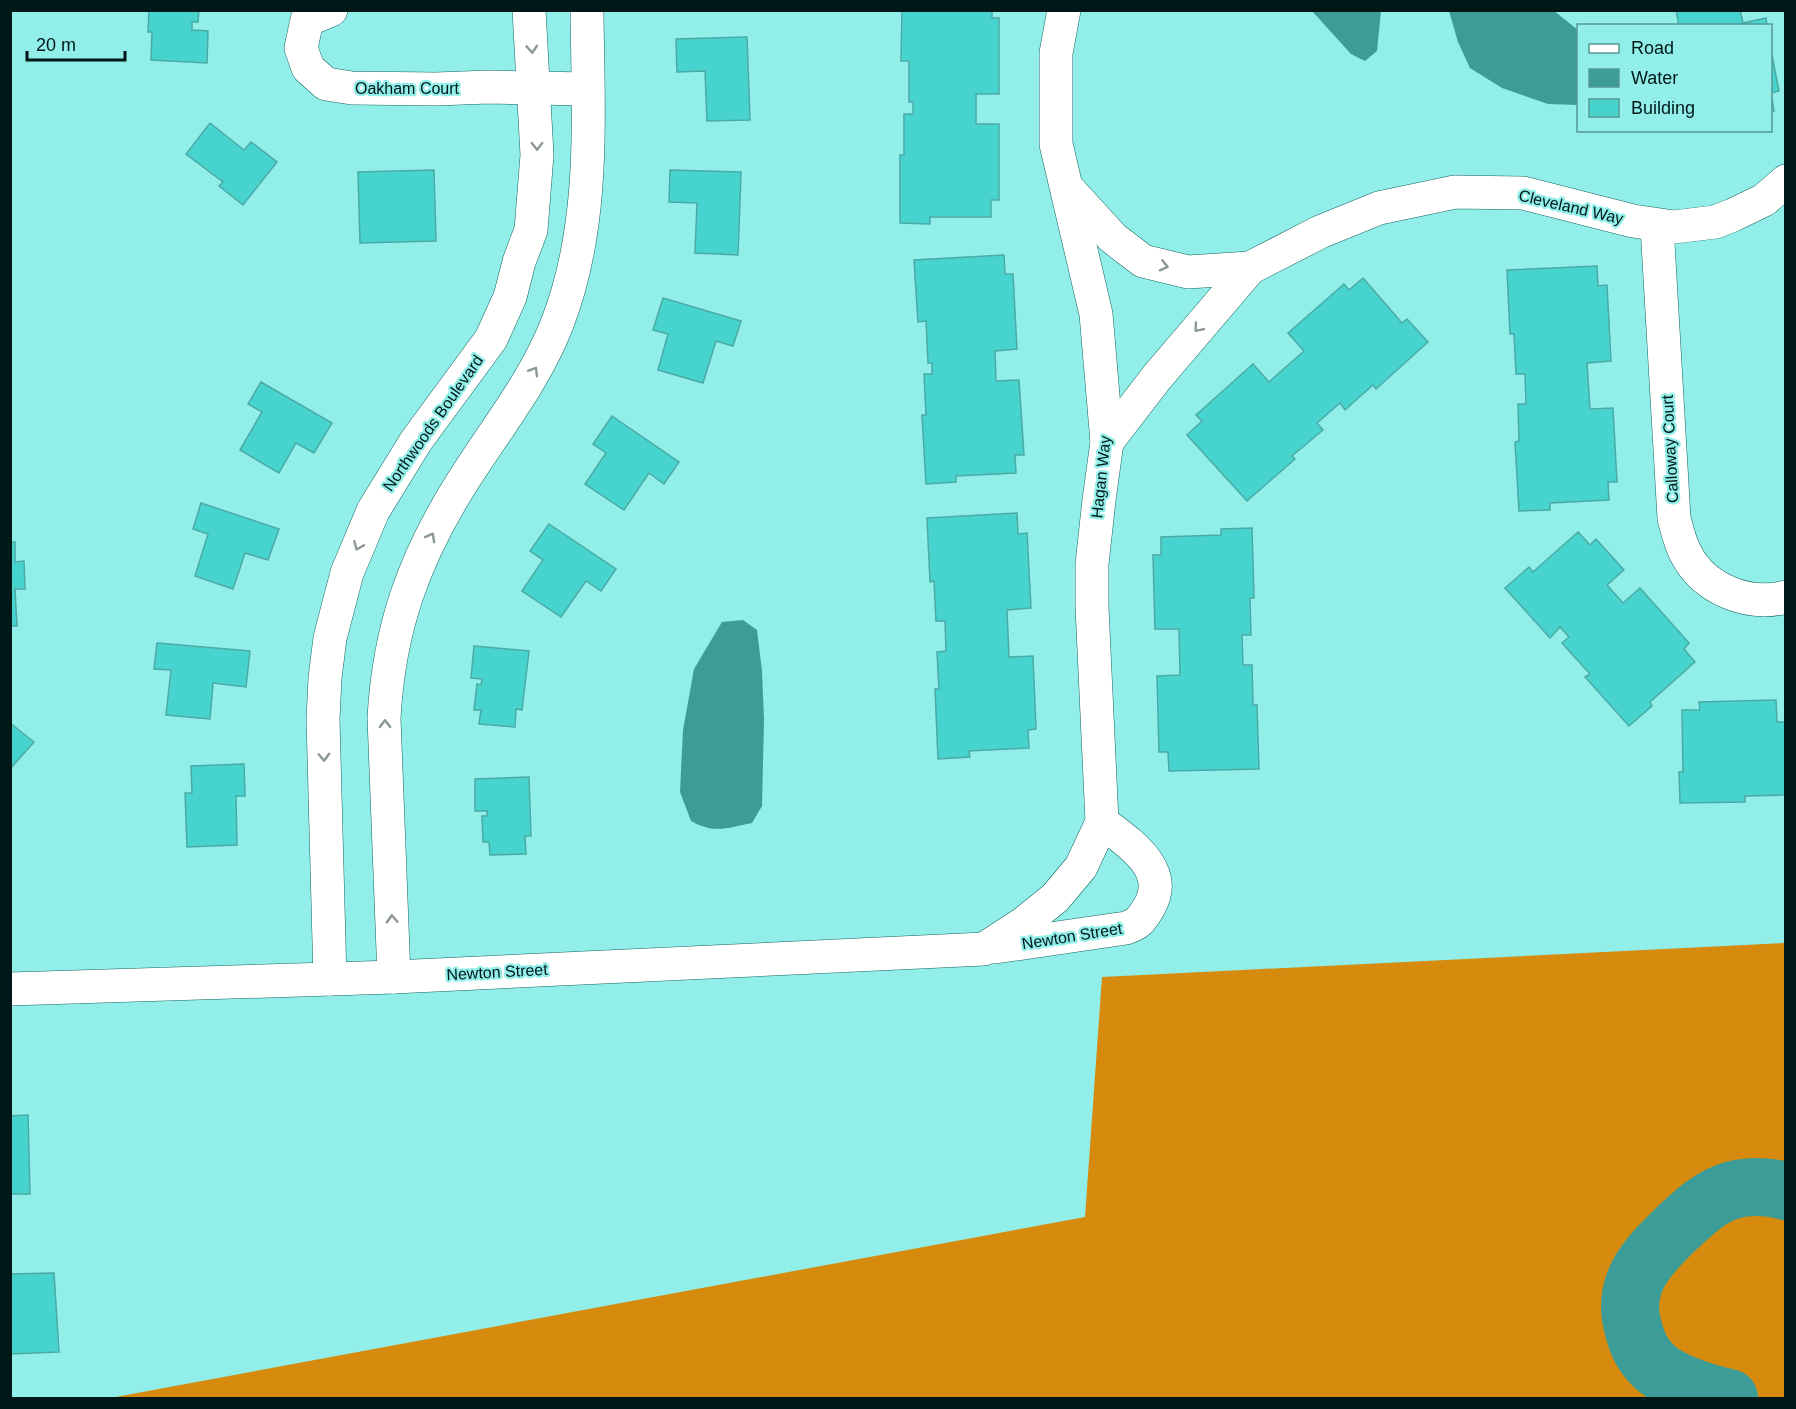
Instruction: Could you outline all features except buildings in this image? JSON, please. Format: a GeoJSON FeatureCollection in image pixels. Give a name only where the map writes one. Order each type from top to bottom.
{"type":"FeatureCollection","features":[{"type":"Feature","properties":{"kind":"street","name":"Oakham Court"},"geometry":{"type":"LineString","coordinates":[[331,10],[307,21],[301,48],[308,68],[326,84],[352,88],[587,89]]}},
{"type":"Feature","properties":{"kind":"street","name":"Northwoods Boulevard"},"geometry":{"type":"LineString","coordinates":[[330,979],[322,719],[330,638],[347,573],[373,511],[416,441],[491,339],[510,297],[519,262],[531,230],[537,155],[529,10]]}},
{"type":"Feature","properties":{"kind":"street"},"geometry":{"type":"LineString","coordinates":[[394,977],[384,718],[391,649],[405,595],[427,544],[461,485],[541,361],[570,287],[582,236],[588,170],[587,10]]}},
{"type":"Feature","properties":{"kind":"street","name":"Hagan Way"},"geometry":{"type":"LineString","coordinates":[[1054,898],[1081,867],[1102,822],[1092,564],[1098,500],[1107,442],[1096,314],[1056,144],[1054,96],[1056,53],[1064,10]]}},
{"type":"Feature","properties":{"kind":"street","name":"Cleveland Way"},"geometry":{"type":"LineString","coordinates":[[1065,186],[1113,238],[1143,261],[1188,272],[1250,267],[1320,232],[1379,208],[1455,192],[1522,193],[1657,226],[1674,227],[1715,222],[1764,200],[1784,184]]}},
{"type":"Feature","properties":{"kind":"street","name":"Calloway Court"},"geometry":{"type":"LineString","coordinates":[[1657,226],[1674,518],[1685,554],[1695,569],[1722,590],[1739,597],[1754,599],[1785,597]]}},
{"type":"Feature","properties":{"kind":"street","name":"Cleveland Way"},"geometry":{"type":"LineString","coordinates":[[1107,442],[1157,377],[1250,267]]}},
{"type":"Feature","properties":{"kind":"street","name":"Newton Street"},"geometry":{"type":"LineString","coordinates":[[10,989],[394,977],[984,949],[1125,928],[1140,923],[1154,898],[1154,872],[1134,847],[1102,822]]}},
{"type":"Feature","properties":{"kind":"street","name":"Newton Street"},"geometry":{"type":"LineString","coordinates":[[984,949],[1024,923],[1054,898]]}},
{"type":"Feature","properties":{"kind":"shaded area"},"geometry":{"type":"Polygon","coordinates":[[[1785,943],[1785,1398],[110,1398],[1085,1217],[1102,977],[1785,943]]]}},
{"type":"Feature","properties":{"kind":"water"},"geometry":{"type":"Polygon","coordinates":[[[1312,11],[1381,11],[1377,51],[1365,61],[1351,54],[1312,11]]]}},
{"type":"Feature","properties":{"kind":"water"},"geometry":{"type":"Polygon","coordinates":[[[1449,11],[1554,11],[1577,29],[1577,105],[1548,104],[1502,88],[1470,68],[1458,42],[1449,11]]]}},
{"type":"Feature","properties":{"kind":"water"},"geometry":{"type":"Polygon","coordinates":[[[743,620],[757,630],[762,671],[764,720],[762,806],[752,823],[728,828],[707,828],[691,821],[680,792],[683,730],[694,669],[722,622],[743,620]]]}},
{"type":"Feature","properties":{"kind":"waterway"},"geometry":{"type":"LineString","coordinates":[[1729,1398],[1676,1381],[1647,1359],[1639,1346],[1630,1312],[1634,1284],[1646,1261],[1665,1239],[1687,1218],[1713,1199],[1727,1192],[1749,1187],[1786,1191]]}}]}
